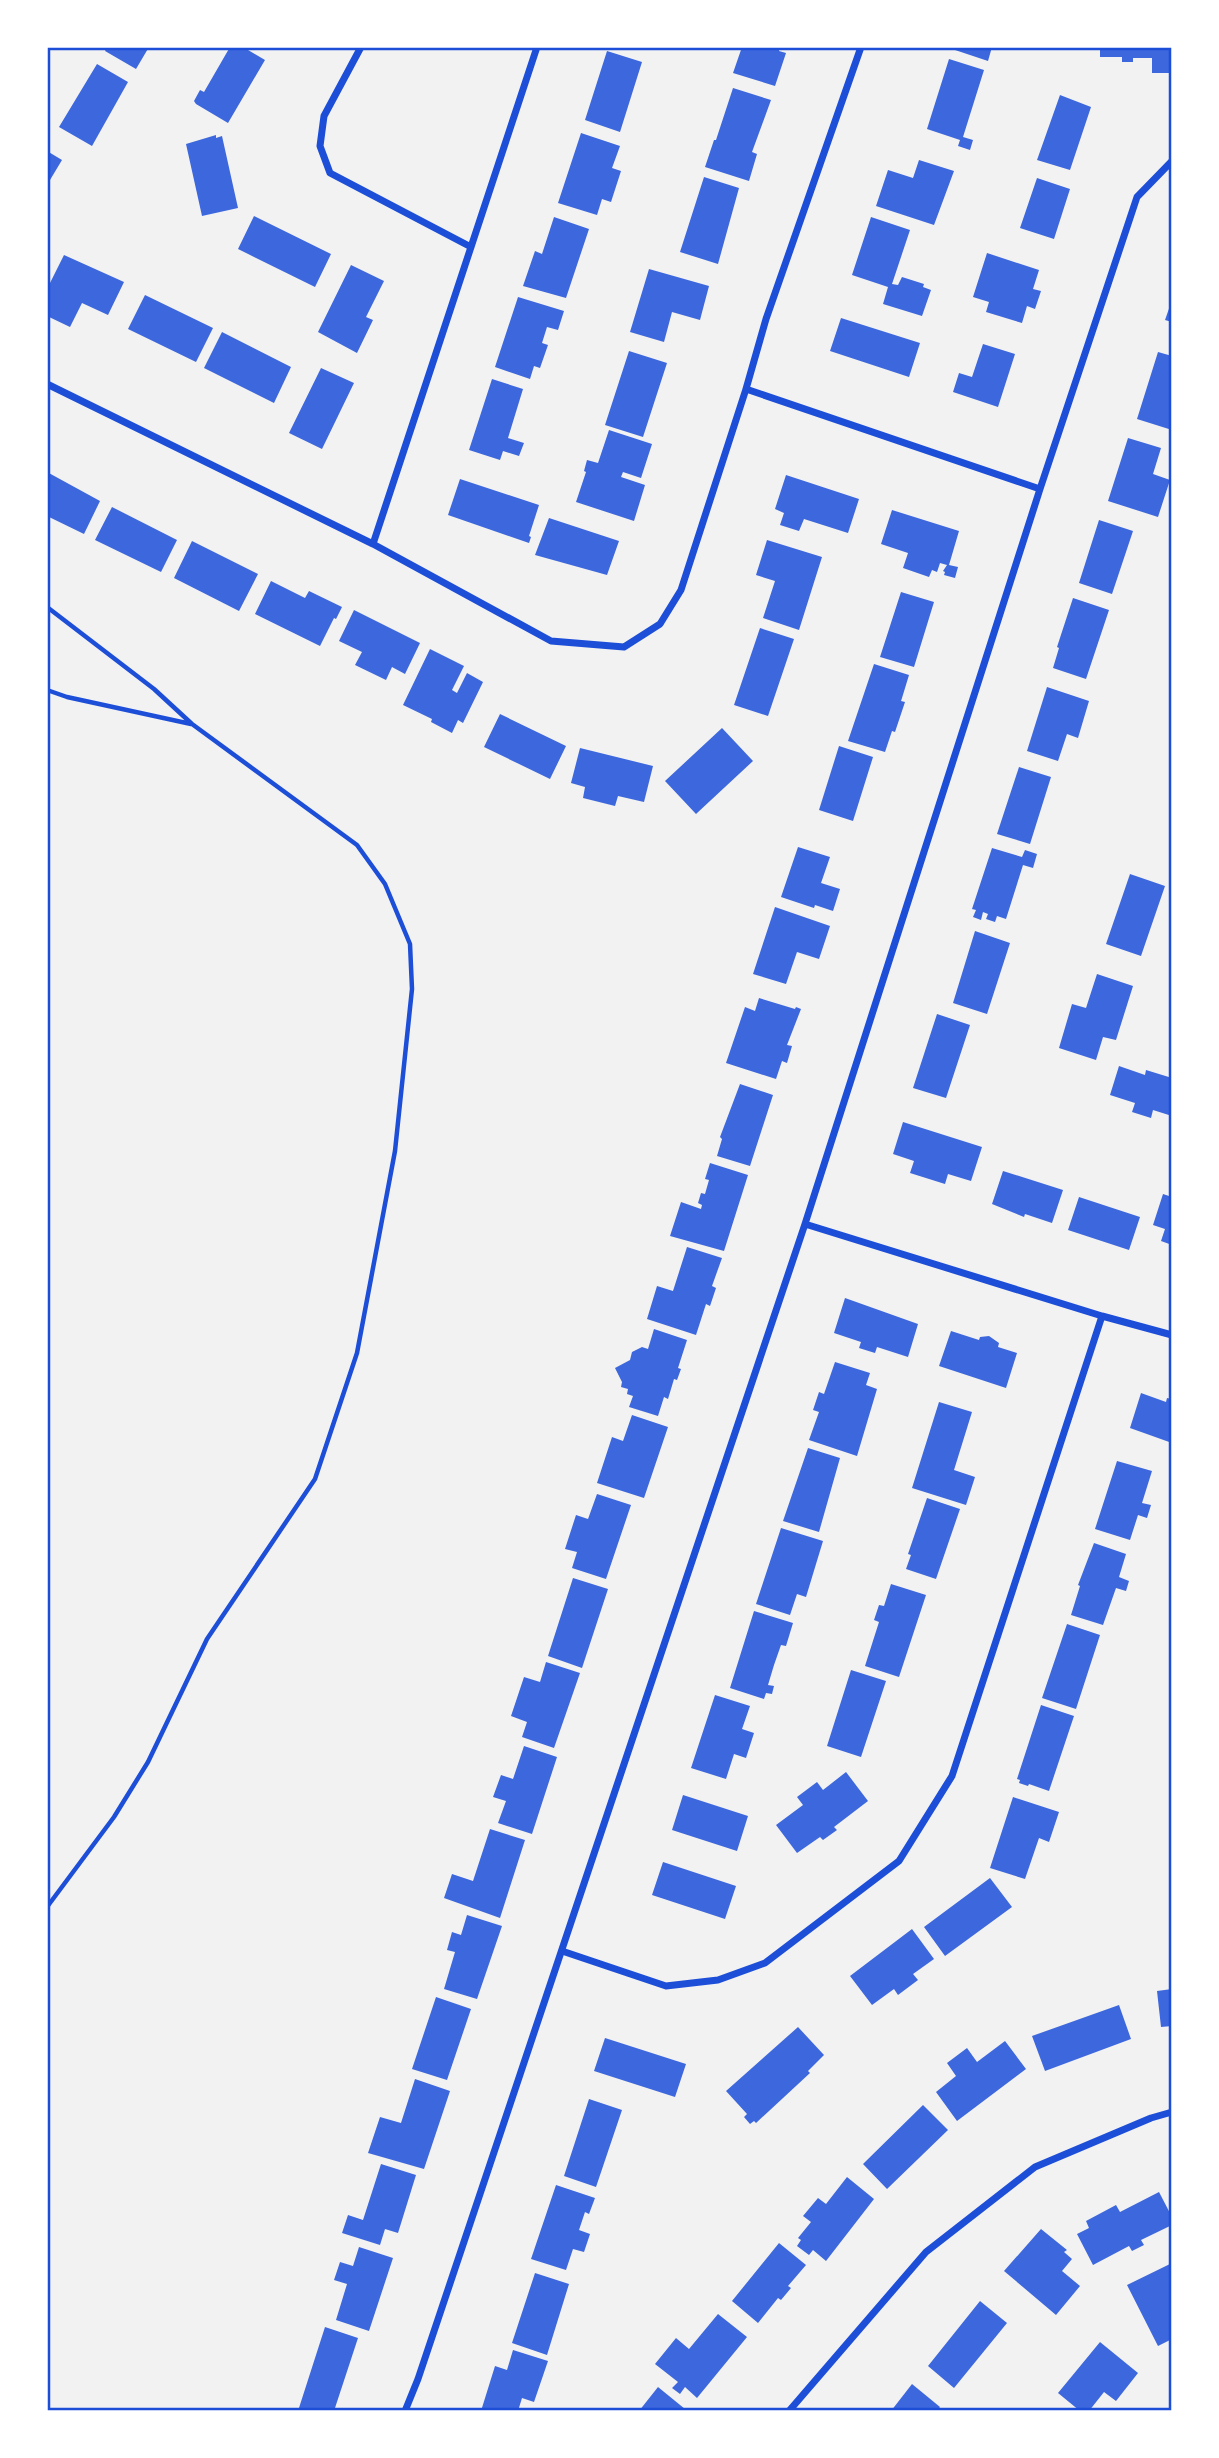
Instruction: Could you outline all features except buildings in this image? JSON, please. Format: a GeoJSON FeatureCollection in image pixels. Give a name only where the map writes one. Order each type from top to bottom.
{"type":"FeatureCollection","features":[{"type":"Feature","properties":{"kind":"street"},"geometry":{"type":"LineString","coordinates":[[361,47],[324,116],[320,146],[330,173],[471,247]]}},
{"type":"Feature","properties":{"kind":"street"},"geometry":{"type":"LineString","coordinates":[[373,544],[537,47]]}},
{"type":"Feature","properties":{"kind":"street"},"geometry":{"type":"LineString","coordinates":[[47,384],[373,544],[551,641],[624,647],[660,624],[681,590],[766,319],[861,47]]}},
{"type":"Feature","properties":{"kind":"street"},"geometry":{"type":"LineString","coordinates":[[405,2411],[418,2379],[805,1224],[1040,489],[1137,197],[1172,161]]}},
{"type":"Feature","properties":{"kind":"street"},"geometry":{"type":"LineString","coordinates":[[746,389],[1040,489]]}},
{"type":"Feature","properties":{"kind":"street"},"geometry":{"type":"LineString","coordinates":[[805,1224],[1172,1335]]}},
{"type":"Feature","properties":{"kind":"street"},"geometry":{"type":"LineString","coordinates":[[562,1951],[666,1986],[718,1980],[765,1963],[900,1860],[952,1776],[1102,1316]]}},
{"type":"Feature","properties":{"kind":"street"},"geometry":{"type":"LineString","coordinates":[[789,2411],[936,2243],[1035,2167],[1151,2118],[1172,2112]]}},
{"type":"Feature","properties":{"kind":"path"},"geometry":{"type":"LineString","coordinates":[[47,607],[155,689],[192,724],[358,845],[385,884],[410,944],[412,989],[395,1151],[357,1353],[315,1479],[207,1639],[148,1762],[114,1817],[47,1907]]}},
{"type":"Feature","properties":{"kind":"path"},"geometry":{"type":"LineString","coordinates":[[47,690],[192,724]]}}]}
